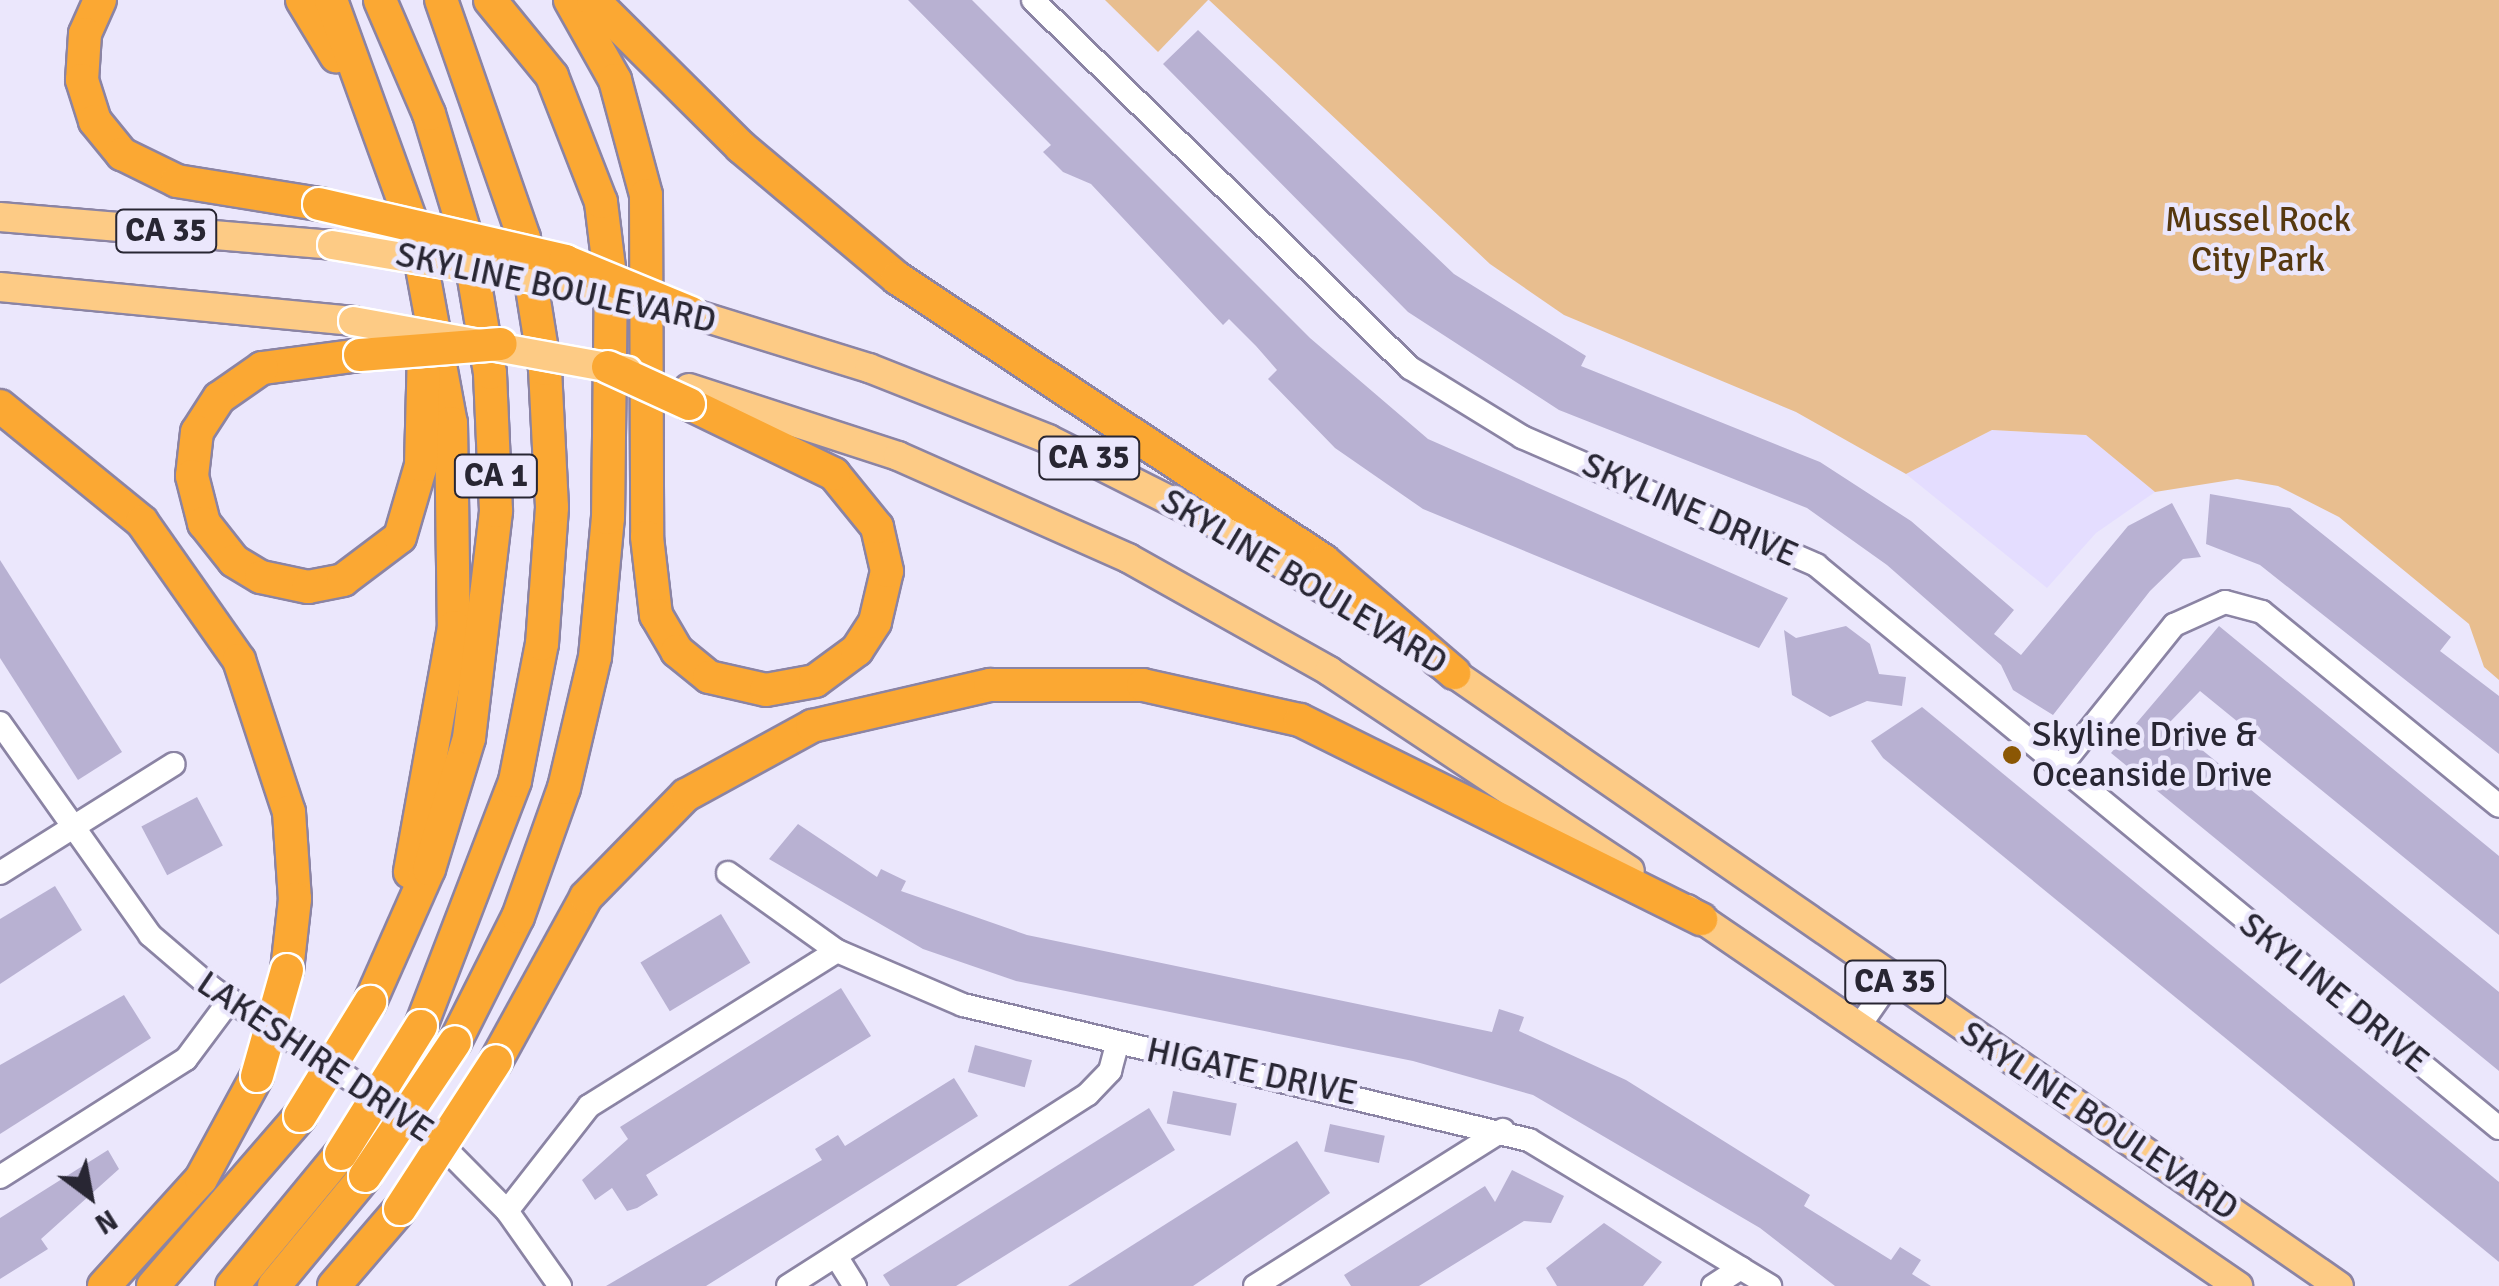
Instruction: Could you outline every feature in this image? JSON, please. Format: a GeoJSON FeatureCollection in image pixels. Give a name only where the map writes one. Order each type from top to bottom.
{"type":"FeatureCollection","features":[{"type":"Feature","properties":{"kind":"highway"},"geometry":{"type":"LineString","coordinates":[[100,0],[85,34],[82,80],[95,120],[122,154],[167,178],[318,204],[565,261],[691,312]]}},
{"type":"Feature","properties":{"kind":"highway"},"geometry":{"type":"LineString","coordinates":[[302,0],[399,178]]}},
{"type":"Feature","properties":{"kind":"highway"},"geometry":{"type":"LineString","coordinates":[[330,0],[399,178],[416,235],[446,384],[458,554],[444,700],[393,954]]}},
{"type":"Feature","properties":{"kind":"highway","name":"CA 1"},"geometry":{"type":"LineString","coordinates":[[153,1286],[300,1116],[370,1002],[393,954],[469,738],[492,603],[496,465],[468,243],[429,114],[380,0]]}},
{"type":"Feature","properties":{"kind":"highway","name":"CA 1"},"geometry":{"type":"LineString","coordinates":[[232,1286],[353,1165],[420,1026],[515,781],[542,644],[552,507],[545,369],[524,238],[441,0]]}},
{"type":"Feature","properties":{"kind":"highway"},"geometry":{"type":"LineString","coordinates":[[570,0],[615,80],[644,179],[647,538],[656,615],[677,651],[709,677],[766,690],[815,681],[857,650],[875,622],[887,572],[877,527],[834,474],[689,396],[608,366]]}},
{"type":"Feature","properties":{"kind":"highway"},"geometry":{"type":"LineString","coordinates":[[593,0],[732,139],[897,278],[1324,562],[1454,673]]}},
{"type":"Feature","properties":{"kind":"highway"},"geometry":{"type":"LineString","coordinates":[[274,1286],[353,1165],[455,1042],[518,917],[564,788],[594,656],[608,518],[606,224],[572,115],[500,10]]}},
{"type":"Feature","properties":{"kind":"highway"},"geometry":{"type":"LineString","coordinates":[[416,235],[425,418],[408,521],[375,562],[343,580],[308,587],[261,577],[234,561],[204,523],[192,476],[198,432],[250,373],[360,354],[501,344]]}},
{"type":"Feature","properties":{"kind":"highway"},"geometry":{"type":"LineString","coordinates":[[0,406],[142,522],[239,660],[289,812],[295,884],[287,970],[256,1076],[200,1179],[104,1286]]}},
{"type":"Feature","properties":{"kind":"highway"},"geometry":{"type":"LineString","coordinates":[[334,1286],[400,1209],[496,1061],[586,897],[686,795],[812,726],[990,685],[1133,684],[1300,720],[1701,919]]}},
{"type":"Feature","properties":{"kind":"main road","name":"SKYLINE BOULEVARD"},"geometry":{"type":"LineString","coordinates":[[0,217],[332,245],[500,269],[691,312],[884,373],[1092,460],[1260,549],[1454,673],[2339,1286]]}},
{"type":"Feature","properties":{"kind":"main road","name":"SKYLINE BOULEVARD"},"geometry":{"type":"LineString","coordinates":[[0,286],[353,321],[501,344],[608,366]]}},
{"type":"Feature","properties":{"kind":"main road","name":"SKYLINE BOULEVARD"},"geometry":{"type":"LineString","coordinates":[[689,396],[898,456],[1128,558],[1328,671],[1860,1025],[2238,1286]]}},
{"type":"Feature","properties":{"kind":"street","name":"SKYLINE DRIVE"},"geometry":{"type":"LineString","coordinates":[[1032,0],[1410,368],[1522,438],[1816,565],[2499,1128]]}},
{"type":"Feature","properties":{"kind":"street"},"geometry":{"type":"LineString","coordinates":[[2059,768],[2174,626],[2225,602],[2262,612],[2499,806]]}},
{"type":"Feature","properties":{"kind":"street","name":"LAKESHIRE DRIVE"},"geometry":{"type":"LineString","coordinates":[[0,723],[136,921],[230,1000],[394,1104],[507,1211],[560,1286]]}},
{"type":"Feature","properties":{"kind":"street"},"geometry":{"type":"LineString","coordinates":[[0,874],[174,764]]}},
{"type":"Feature","properties":{"kind":"street","name":"HIGATE DRIVE"},"geometry":{"type":"LineString","coordinates":[[728,873],[837,950],[964,1006],[1503,1130],[1570,1160],[1770,1286]]}},
{"type":"Feature","properties":{"kind":"street"},"geometry":{"type":"LineString","coordinates":[[507,1211],[589,1106],[837,950]]}},
{"type":"Feature","properties":{"kind":"street"},"geometry":{"type":"LineString","coordinates":[[1860,1025],[1892,980]]}},
{"type":"Feature","properties":{"kind":"street"},"geometry":{"type":"LineString","coordinates":[[0,1177],[172,1068],[230,1000]]}},
{"type":"Feature","properties":{"kind":"street"},"geometry":{"type":"LineString","coordinates":[[788,1286],[1088,1094],[1110,1070],[1117,1044]]}},
{"type":"Feature","properties":{"kind":"street"},"geometry":{"type":"LineString","coordinates":[[1256,1286],[1503,1130]]}},
{"type":"Feature","properties":{"kind":"street"},"geometry":{"type":"LineString","coordinates":[[836,1256],[855,1286]]}},
{"type":"Feature","properties":{"kind":"street"},"geometry":{"type":"LineString","coordinates":[[1713,1286],[1742,1268]]}},
{"type":"Feature","properties":{"kind":"shaded area"},"geometry":{"type":"Polygon","coordinates":[[[1992,430],[2086,435],[2155,492],[2096,533],[2047,588],[1906,474],[1992,430]]]}},
{"type":"Feature","properties":{"kind":"green space"},"geometry":{"type":"Polygon","coordinates":[[[1105,0],[1208,0],[1158,52],[1105,0]]]}},
{"type":"Feature","properties":{"kind":"green space","name":"Mussel Rock City Park"},"geometry":{"type":"Polygon","coordinates":[[[1209,0],[2499,0],[2499,680],[2484,667],[2469,624],[2339,517],[2278,486],[2237,479],[2155,492],[2086,435],[1992,430],[1906,474],[1796,412],[1564,315],[1490,264],[1209,0]]]}},
{"type":"Feature","properties":{"kind":"building"},"geometry":{"type":"Polygon","coordinates":[[[908,0],[972,0],[1310,338],[1428,439],[1788,598],[1759,648],[1423,509],[1335,448],[1268,379],[1277,370],[1256,346],[1229,319],[1223,325],[1091,184],[1063,172],[1043,152],[1051,145],[908,0]]]}},
{"type":"Feature","properties":{"kind":"building"},"geometry":{"type":"Polygon","coordinates":[[[1198,30],[1454,274],[1586,356],[1581,366],[1820,462],[1911,521],[2014,610],[1994,634],[2021,655],[2128,526],[2172,503],[2201,557],[2183,559],[2150,591],[2053,715],[2013,690],[2001,665],[1887,565],[1807,508],[1559,410],[1408,312],[1163,64],[1198,30]]]}},
{"type":"Feature","properties":{"kind":"building"},"geometry":{"type":"Polygon","coordinates":[[[2210,494],[2290,508],[2451,637],[2440,651],[2499,696],[2499,754],[2260,565],[2206,544],[2210,494]]]}},
{"type":"Feature","properties":{"kind":"building"},"geometry":{"type":"Polygon","coordinates":[[[0,560],[122,752],[78,780],[0,658],[0,560]]]}},
{"type":"Feature","properties":{"kind":"building"},"geometry":{"type":"Polygon","coordinates":[[[1846,626],[1870,644],[1879,674],[1906,677],[1902,706],[1867,701],[1830,717],[1792,695],[1784,630],[1796,638],[1846,626]]]}},
{"type":"Feature","properties":{"kind":"building"},"geometry":{"type":"Polygon","coordinates":[[[2219,626],[2499,856],[2499,935],[2200,691],[2169,723],[2499,992],[2499,1071],[2111,753],[2219,626]]]}},
{"type":"Feature","properties":{"kind":"building"},"geometry":{"type":"Polygon","coordinates":[[[1922,707],[2499,1182],[2499,1262],[1883,758],[1871,741],[1922,707]]]}},
{"type":"Feature","properties":{"kind":"building"},"geometry":{"type":"Polygon","coordinates":[[[197,797],[223,846],[167,875],[141,827],[197,797]]]}},
{"type":"Feature","properties":{"kind":"building"},"geometry":{"type":"Polygon","coordinates":[[[798,824],[877,877],[881,869],[906,881],[901,891],[1027,935],[1492,1032],[1499,1009],[1524,1017],[1519,1031],[1626,1080],[1810,1195],[1804,1206],[1891,1260],[1900,1247],[1921,1260],[1912,1274],[1931,1286],[1835,1286],[1760,1228],[1533,1095],[1413,1061],[1016,981],[923,949],[769,859],[798,824]]]}},
{"type":"Feature","properties":{"kind":"building"},"geometry":{"type":"Polygon","coordinates":[[[55,886],[82,930],[0,984],[0,919],[55,886]]]}},
{"type":"Feature","properties":{"kind":"building"},"geometry":{"type":"Polygon","coordinates":[[[721,914],[750,963],[670,1011],[640,962],[721,914]]]}},
{"type":"Feature","properties":{"kind":"building"},"geometry":{"type":"Polygon","coordinates":[[[841,988],[871,1036],[646,1175],[658,1195],[637,1208],[627,1211],[612,1188],[595,1200],[582,1180],[628,1139],[620,1127],[841,988]]]}},
{"type":"Feature","properties":{"kind":"building"},"geometry":{"type":"Polygon","coordinates":[[[124,995],[151,1038],[0,1134],[0,1065],[124,995]]]}},
{"type":"Feature","properties":{"kind":"building"},"geometry":{"type":"Polygon","coordinates":[[[975,1045],[1032,1060],[1025,1087],[968,1072],[975,1045]]]}},
{"type":"Feature","properties":{"kind":"building"},"geometry":{"type":"Polygon","coordinates":[[[954,1078],[978,1116],[706,1286],[606,1286],[822,1160],[815,1149],[838,1135],[845,1146],[954,1078]]]}},
{"type":"Feature","properties":{"kind":"building"},"geometry":{"type":"Polygon","coordinates":[[[1173,1091],[1237,1103],[1231,1136],[1167,1123],[1173,1091]]]}},
{"type":"Feature","properties":{"kind":"building"},"geometry":{"type":"Polygon","coordinates":[[[1149,1108],[1175,1150],[956,1286],[890,1286],[883,1275],[1149,1108]]]}},
{"type":"Feature","properties":{"kind":"building"},"geometry":{"type":"Polygon","coordinates":[[[1330,1124],[1385,1136],[1379,1163],[1324,1151],[1330,1124]]]}},
{"type":"Feature","properties":{"kind":"building"},"geometry":{"type":"Polygon","coordinates":[[[1297,1141],[1330,1193],[1193,1286],[1068,1286],[1297,1141]]]}},
{"type":"Feature","properties":{"kind":"building"},"geometry":{"type":"Polygon","coordinates":[[[108,1150],[119,1169],[41,1239],[48,1249],[0,1279],[0,1218],[108,1150]]]}},
{"type":"Feature","properties":{"kind":"building"},"geometry":{"type":"Polygon","coordinates":[[[1512,1170],[1564,1196],[1551,1223],[1524,1221],[1419,1286],[1351,1286],[1344,1275],[1485,1186],[1495,1202],[1512,1170]]]}},
{"type":"Feature","properties":{"kind":"building"},"geometry":{"type":"Polygon","coordinates":[[[1604,1223],[1662,1262],[1643,1286],[1557,1286],[1546,1268],[1604,1223]]]}},
{"type":"Feature","properties":{"kind":"place","name":"Skyline Drive & Oceanside Drive"},"geometry":{"type":"Point","coordinates":[2012,755]}}]}
